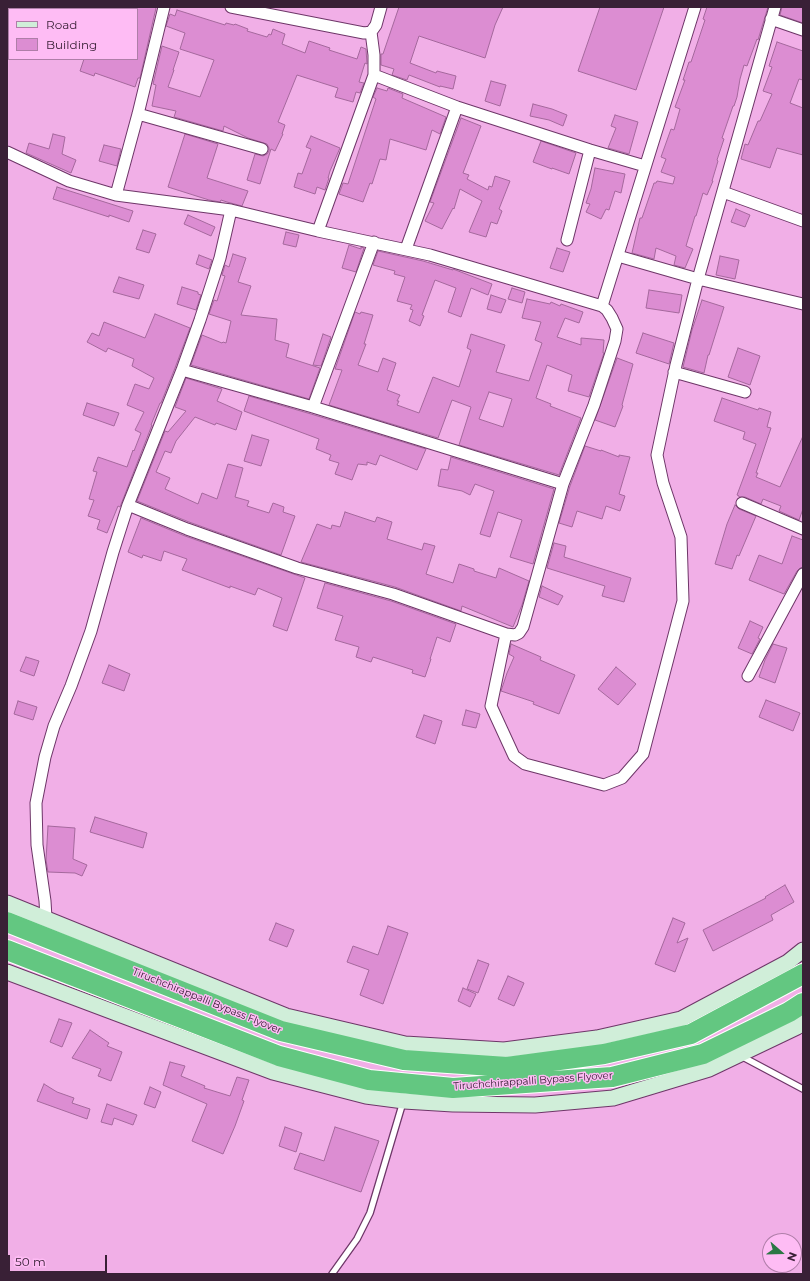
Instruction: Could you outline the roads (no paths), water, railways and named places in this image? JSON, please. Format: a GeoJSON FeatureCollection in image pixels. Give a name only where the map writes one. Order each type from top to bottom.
{"type":"FeatureCollection","features":[{"type":"Feature","properties":{"kind":"highway","name":"Tiruchchirappalli Bypass Flyover"},"geometry":{"type":"LineString","coordinates":[[7,922],[281,1031],[404,1060],[507,1067],[604,1054],[691,1034],[803,974]]}},
{"type":"Feature","properties":{"kind":"highway","name":"Tiruchchirappalli Bypass Flyover"},"geometry":{"type":"LineString","coordinates":[[7,950],[279,1056],[369,1080],[453,1088],[612,1077],[703,1054],[789,1012],[803,1003]]}},
{"type":"Feature","properties":{"kind":"street"},"geometry":{"type":"LineString","coordinates":[[116,195],[138,114],[164,7]]}},
{"type":"Feature","properties":{"kind":"street"},"geometry":{"type":"LineString","coordinates":[[318,231],[374,75],[374,55],[371,32],[376,25],[381,7]]}},
{"type":"Feature","properties":{"kind":"street"},"geometry":{"type":"LineString","coordinates":[[602,306],[695,7]]}},
{"type":"Feature","properties":{"kind":"street"},"geometry":{"type":"LineString","coordinates":[[506,634],[491,706],[514,756],[525,764],[604,785],[622,778],[643,754],[683,601],[681,537],[663,484],[657,455],[674,372],[698,279],[775,7]]}},
{"type":"Feature","properties":{"kind":"street"},"geometry":{"type":"LineString","coordinates":[[237,8],[364,32],[371,32]]}},
{"type":"Feature","properties":{"kind":"street"},"geometry":{"type":"LineString","coordinates":[[771,19],[803,30]]}},
{"type":"Feature","properties":{"kind":"street"},"geometry":{"type":"LineString","coordinates":[[374,75],[457,107],[590,150],[646,166]]}},
{"type":"Feature","properties":{"kind":"street"},"geometry":{"type":"LineString","coordinates":[[406,249],[457,107]]}},
{"type":"Feature","properties":{"kind":"street"},"geometry":{"type":"LineString","coordinates":[[138,114],[262,149]]}},
{"type":"Feature","properties":{"kind":"street"},"geometry":{"type":"LineString","coordinates":[[567,240],[590,150]]}},
{"type":"Feature","properties":{"kind":"street"},"geometry":{"type":"LineString","coordinates":[[7,152],[69,181],[116,195],[231,210],[318,231],[430,255],[602,306],[607,310],[617,329],[615,342],[594,405],[563,484],[523,627],[519,633],[515,635],[506,634],[393,594],[297,568],[187,529],[128,505]]}},
{"type":"Feature","properties":{"kind":"street"},"geometry":{"type":"LineString","coordinates":[[722,192],[803,221]]}},
{"type":"Feature","properties":{"kind":"street"},"geometry":{"type":"LineString","coordinates":[[46,918],[37,845],[36,803],[54,726],[71,686],[91,631],[128,505],[182,370],[220,258],[231,210]]}},
{"type":"Feature","properties":{"kind":"street"},"geometry":{"type":"LineString","coordinates":[[313,407],[374,242]]}},
{"type":"Feature","properties":{"kind":"street"},"geometry":{"type":"LineString","coordinates":[[618,256],[698,279],[803,304]]}},
{"type":"Feature","properties":{"kind":"street"},"geometry":{"type":"LineString","coordinates":[[182,370],[313,407],[563,484]]}},
{"type":"Feature","properties":{"kind":"street"},"geometry":{"type":"LineString","coordinates":[[674,372],[745,392]]}},
{"type":"Feature","properties":{"kind":"street"},"geometry":{"type":"LineString","coordinates":[[742,503],[803,529]]}},
{"type":"Feature","properties":{"kind":"street"},"geometry":{"type":"LineString","coordinates":[[748,676],[803,574]]}},
{"type":"Feature","properties":{"kind":"street"},"geometry":{"type":"LineString","coordinates":[[7,903],[286,1016],[405,1044],[504,1050],[598,1038],[681,1019],[788,962],[803,950]]}},
{"type":"Feature","properties":{"kind":"street"},"geometry":{"type":"LineString","coordinates":[[7,972],[273,1072],[366,1096],[404,1101],[452,1104],[534,1105],[613,1098],[709,1069],[803,1023]]}},
{"type":"Feature","properties":{"kind":"lane"},"geometry":{"type":"LineString","coordinates":[[739,1055],[803,1089]]}},
{"type":"Feature","properties":{"kind":"lane"},"geometry":{"type":"LineString","coordinates":[[332,1274],[357,1240],[370,1213],[404,1101]]}}]}
